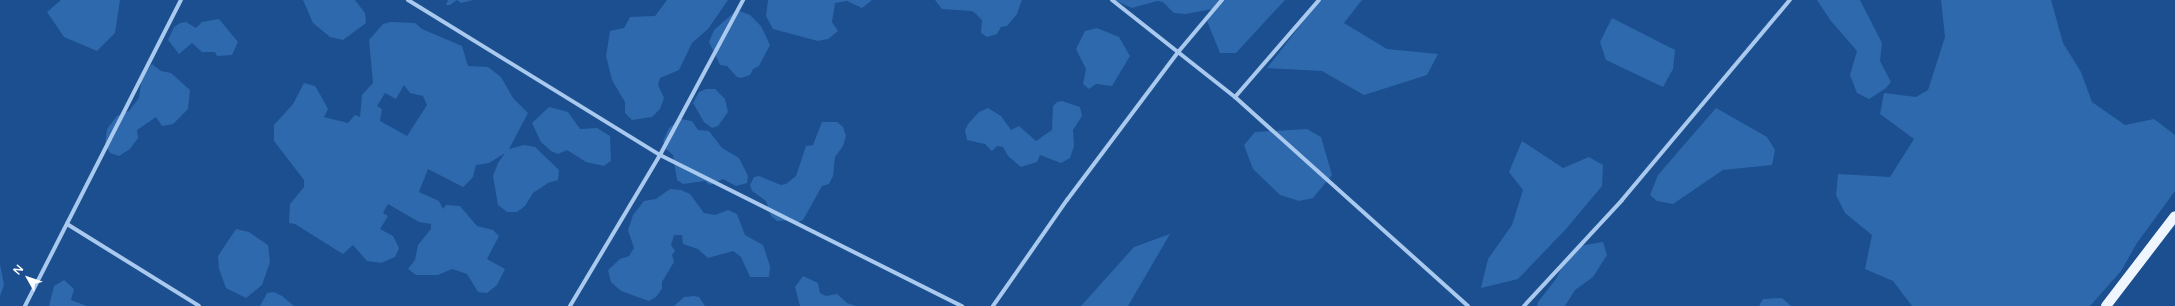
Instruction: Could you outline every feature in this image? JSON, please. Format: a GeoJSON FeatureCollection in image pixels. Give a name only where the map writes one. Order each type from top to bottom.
{"type":"FeatureCollection","features":[{"type":"Feature","properties":{"kind":"main road"},"geometry":{"type":"LineString","coordinates":[[2106,306],[2175,216]]}},
{"type":"Feature","properties":{"kind":"street"},"geometry":{"type":"LineString","coordinates":[[25,306],[181,0]]}},
{"type":"Feature","properties":{"kind":"street"},"geometry":{"type":"LineString","coordinates":[[408,0],[660,155],[962,306]]}},
{"type":"Feature","properties":{"kind":"street"},"geometry":{"type":"LineString","coordinates":[[570,306],[660,155],[743,0]]}},
{"type":"Feature","properties":{"kind":"street"},"geometry":{"type":"LineString","coordinates":[[1112,0],[1179,50],[1235,96],[1468,306]]}},
{"type":"Feature","properties":{"kind":"street"},"geometry":{"type":"LineString","coordinates":[[993,306],[1067,200],[1179,50],[1222,0]]}},
{"type":"Feature","properties":{"kind":"street"},"geometry":{"type":"LineString","coordinates":[[1235,96],[1319,0]]}},
{"type":"Feature","properties":{"kind":"street"},"geometry":{"type":"LineString","coordinates":[[1524,306],[1622,200],[1790,0]]}},
{"type":"Feature","properties":{"kind":"street"},"geometry":{"type":"LineString","coordinates":[[67,224],[199,306]]}},
{"type":"Feature","properties":{"kind":"shaded area"},"geometry":{"type":"Polygon","coordinates":[[[61,0],[120,0],[115,33],[97,51],[64,37],[47,12],[61,0]]]}},
{"type":"Feature","properties":{"kind":"shaded area"},"geometry":{"type":"Polygon","coordinates":[[[303,0],[355,0],[365,13],[366,23],[343,40],[330,37],[313,23],[303,0]]]}},
{"type":"Feature","properties":{"kind":"shaded area"},"geometry":{"type":"Polygon","coordinates":[[[448,0],[457,0],[450,5],[446,5],[448,0]]]}},
{"type":"Feature","properties":{"kind":"shaded area"},"geometry":{"type":"Polygon","coordinates":[[[457,0],[473,0],[461,3],[457,0]]]}},
{"type":"Feature","properties":{"kind":"shaded area"},"geometry":{"type":"Polygon","coordinates":[[[667,0],[728,0],[708,29],[692,43],[679,70],[660,78],[658,85],[664,98],[660,109],[652,117],[632,120],[625,113],[625,102],[612,80],[606,56],[610,31],[624,28],[630,17],[655,16],[667,0]]]}},
{"type":"Feature","properties":{"kind":"shaded area"},"geometry":{"type":"Polygon","coordinates":[[[768,0],[872,0],[862,8],[847,1],[835,3],[832,22],[838,31],[828,39],[818,41],[773,29],[766,16],[768,0]]]}},
{"type":"Feature","properties":{"kind":"shaded area"},"geometry":{"type":"Polygon","coordinates":[[[935,0],[1022,0],[1017,14],[1007,26],[1001,27],[997,34],[987,37],[981,33],[982,20],[972,11],[942,9],[935,0]]]}},
{"type":"Feature","properties":{"kind":"shaded area"},"geometry":{"type":"Polygon","coordinates":[[[1114,0],[1220,0],[1212,9],[1186,14],[1174,13],[1163,2],[1157,1],[1132,8],[1114,0]]]}},
{"type":"Feature","properties":{"kind":"shaded area"},"geometry":{"type":"Polygon","coordinates":[[[1223,0],[1285,0],[1236,53],[1220,53],[1207,21],[1223,0]]]}},
{"type":"Feature","properties":{"kind":"shaded area"},"geometry":{"type":"Polygon","coordinates":[[[1320,0],[1362,0],[1344,23],[1387,49],[1438,54],[1427,75],[1364,95],[1322,71],[1267,68],[1320,0]]]}},
{"type":"Feature","properties":{"kind":"shaded area"},"geometry":{"type":"Polygon","coordinates":[[[1817,0],[1860,0],[1882,43],[1880,61],[1891,82],[1886,88],[1869,99],[1857,93],[1850,75],[1857,51],[1831,21],[1817,0]]]}},
{"type":"Feature","properties":{"kind":"shaded area"},"geometry":{"type":"Polygon","coordinates":[[[1941,0],[2051,0],[2063,43],[2081,72],[2092,102],[2125,125],[2154,119],[2175,135],[2175,191],[2137,243],[2121,271],[2090,306],[1912,306],[1893,281],[1865,269],[1872,235],[1845,213],[1836,195],[1838,174],[1890,177],[1914,139],[1880,114],[1884,93],[1916,97],[1928,90],[1945,37],[1941,0]]]}},
{"type":"Feature","properties":{"kind":"shaded area"},"geometry":{"type":"Polygon","coordinates":[[[737,10],[750,15],[761,26],[770,45],[759,66],[753,69],[750,75],[741,78],[737,77],[727,66],[720,65],[709,42],[714,30],[737,10]]]}},
{"type":"Feature","properties":{"kind":"shaded area"},"geometry":{"type":"Polygon","coordinates":[[[1612,18],[1675,50],[1673,69],[1663,87],[1606,60],[1600,42],[1612,18]]]}},
{"type":"Feature","properties":{"kind":"shaded area"},"geometry":{"type":"Polygon","coordinates":[[[219,19],[238,42],[232,55],[217,56],[215,52],[202,52],[192,43],[179,54],[168,40],[174,27],[180,23],[186,22],[196,28],[202,22],[219,19]]]}},
{"type":"Feature","properties":{"kind":"shaded area"},"geometry":{"type":"Polygon","coordinates":[[[391,22],[415,23],[422,29],[462,46],[468,66],[488,67],[501,77],[513,98],[528,113],[509,149],[524,145],[535,147],[559,170],[558,180],[548,183],[533,193],[525,206],[517,212],[507,212],[498,205],[493,176],[498,163],[505,153],[489,163],[476,165],[473,177],[463,187],[428,169],[419,192],[439,201],[443,209],[446,205],[460,206],[477,226],[493,230],[499,236],[487,259],[505,269],[497,285],[487,293],[478,292],[467,274],[452,269],[438,275],[416,275],[408,269],[415,260],[418,245],[431,229],[431,224],[419,222],[388,204],[383,213],[388,216],[380,229],[393,236],[399,248],[395,257],[381,263],[367,261],[353,245],[343,254],[295,224],[289,223],[290,204],[304,187],[304,180],[274,141],[274,125],[293,104],[304,83],[315,86],[321,96],[328,109],[324,117],[348,123],[355,115],[360,117],[362,95],[373,83],[369,40],[383,24],[391,22]],[[404,85],[396,99],[385,93],[377,106],[382,109],[380,121],[407,136],[427,105],[423,96],[410,93],[404,85]]]}},
{"type":"Feature","properties":{"kind":"shaded area"},"geometry":{"type":"Polygon","coordinates":[[[1097,28],[1119,37],[1130,56],[1112,86],[1096,84],[1089,89],[1083,84],[1086,69],[1076,49],[1085,31],[1097,28]]]}},
{"type":"Feature","properties":{"kind":"shaded area"},"geometry":{"type":"Polygon","coordinates":[[[152,64],[161,71],[171,73],[190,90],[188,109],[173,124],[162,126],[156,117],[137,130],[138,138],[130,149],[119,156],[110,153],[105,145],[107,129],[117,116],[129,111],[139,98],[142,76],[152,64]]]}},
{"type":"Feature","properties":{"kind":"shaded area"},"geometry":{"type":"Polygon","coordinates":[[[706,89],[715,89],[725,99],[728,112],[718,126],[712,128],[704,122],[693,103],[699,92],[706,89]]]}},
{"type":"Feature","properties":{"kind":"shaded area"},"geometry":{"type":"Polygon","coordinates":[[[1062,101],[1080,107],[1082,116],[1073,130],[1074,146],[1070,158],[1061,163],[1040,155],[1037,162],[1021,167],[1008,156],[1003,147],[997,146],[992,151],[985,144],[967,140],[965,130],[968,124],[979,112],[988,108],[1001,116],[1011,130],[1019,126],[1036,141],[1052,130],[1053,106],[1057,102],[1062,101]]]}},
{"type":"Feature","properties":{"kind":"shaded area"},"geometry":{"type":"Polygon","coordinates":[[[549,107],[568,112],[580,129],[597,128],[610,136],[611,161],[604,166],[586,162],[567,150],[558,154],[551,151],[541,142],[532,123],[549,107]]]}},
{"type":"Feature","properties":{"kind":"shaded area"},"geometry":{"type":"Polygon","coordinates":[[[1716,108],[1767,137],[1775,150],[1772,165],[1723,170],[1673,204],[1657,201],[1650,195],[1658,175],[1716,108]]]}},
{"type":"Feature","properties":{"kind":"shaded area"},"geometry":{"type":"Polygon","coordinates":[[[681,119],[692,121],[698,130],[709,131],[722,148],[739,158],[748,176],[747,183],[736,186],[723,179],[710,185],[705,181],[683,184],[677,180],[673,155],[666,149],[663,141],[669,128],[681,119]]]}},
{"type":"Feature","properties":{"kind":"shaded area"},"geometry":{"type":"Polygon","coordinates":[[[822,122],[837,122],[843,127],[846,136],[843,146],[835,157],[833,176],[829,184],[822,186],[803,220],[797,223],[793,220],[777,221],[771,216],[766,201],[752,191],[750,185],[754,177],[759,176],[781,185],[786,184],[796,176],[806,146],[813,145],[822,122]]]}},
{"type":"Feature","properties":{"kind":"shaded area"},"geometry":{"type":"Polygon","coordinates":[[[1307,129],[1321,137],[1332,175],[1313,198],[1299,201],[1280,195],[1253,169],[1244,145],[1255,132],[1307,129]]]}},
{"type":"Feature","properties":{"kind":"shaded area"},"geometry":{"type":"Polygon","coordinates":[[[1522,141],[1563,168],[1589,157],[1603,165],[1602,186],[1566,229],[1518,279],[1481,288],[1488,259],[1512,225],[1523,190],[1509,172],[1522,141]]]}},
{"type":"Feature","properties":{"kind":"shaded area"},"geometry":{"type":"Polygon","coordinates":[[[670,189],[681,190],[690,194],[704,213],[715,215],[728,210],[737,214],[745,235],[763,245],[770,266],[769,277],[750,277],[741,257],[733,251],[708,258],[698,249],[683,244],[682,235],[674,235],[671,245],[675,251],[672,255],[674,262],[662,282],[662,289],[656,297],[649,301],[621,291],[611,282],[608,270],[620,259],[629,256],[634,248],[628,230],[633,215],[644,201],[656,199],[670,189]]]}},
{"type":"Feature","properties":{"kind":"shaded area"},"geometry":{"type":"Polygon","coordinates":[[[236,229],[249,232],[268,245],[270,262],[262,285],[246,298],[226,288],[219,269],[218,256],[236,229]]]}},
{"type":"Feature","properties":{"kind":"shaded area"},"geometry":{"type":"Polygon","coordinates":[[[1170,234],[1128,306],[1081,306],[1134,247],[1170,234]]]}},
{"type":"Feature","properties":{"kind":"shaded area"},"geometry":{"type":"Polygon","coordinates":[[[1603,242],[1607,255],[1593,277],[1575,290],[1565,306],[1537,306],[1538,302],[1556,279],[1565,261],[1579,246],[1603,242]]]}},
{"type":"Feature","properties":{"kind":"shaded area"},"geometry":{"type":"Polygon","coordinates":[[[0,264],[4,285],[0,296],[0,264]]]}},
{"type":"Feature","properties":{"kind":"shaded area"},"geometry":{"type":"Polygon","coordinates":[[[803,276],[818,283],[820,293],[826,296],[837,294],[847,303],[856,306],[800,306],[795,287],[803,276]]]}},
{"type":"Feature","properties":{"kind":"shaded area"},"geometry":{"type":"Polygon","coordinates":[[[64,280],[74,289],[71,300],[87,306],[49,306],[54,286],[64,280]]]}},
{"type":"Feature","properties":{"kind":"shaded area"},"geometry":{"type":"Polygon","coordinates":[[[274,292],[282,296],[294,306],[260,306],[267,293],[274,292]]]}},
{"type":"Feature","properties":{"kind":"shaded area"},"geometry":{"type":"Polygon","coordinates":[[[684,297],[699,297],[705,306],[674,306],[684,297]]]}},
{"type":"Feature","properties":{"kind":"shaded area"},"geometry":{"type":"Polygon","coordinates":[[[1782,298],[1791,306],[1759,306],[1763,299],[1782,298]]]}}]}
